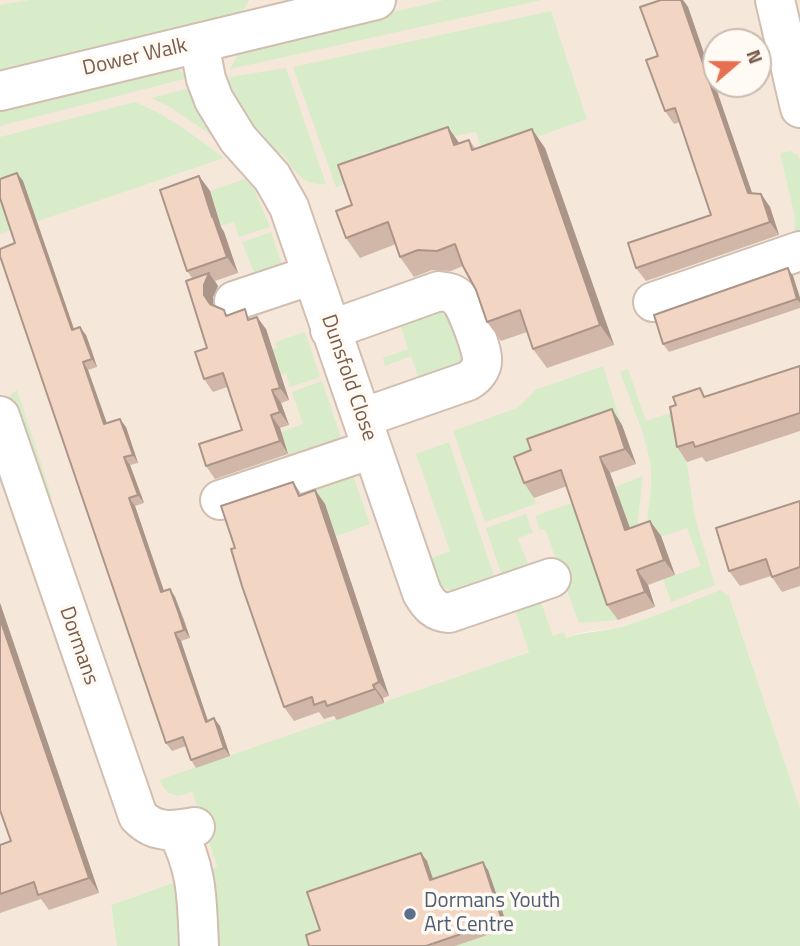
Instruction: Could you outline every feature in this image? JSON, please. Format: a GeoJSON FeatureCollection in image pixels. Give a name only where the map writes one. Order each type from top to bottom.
{"type":"FeatureCollection","features":[{"type":"Feature","properties":{"kind":"street","name":"Dower Walk"},"geometry":{"type":"LineString","coordinates":[[0,91],[199,43],[268,13],[376,0]]}},
{"type":"Feature","properties":{"kind":"street"},"geometry":{"type":"LineString","coordinates":[[775,0],[800,108]]}},
{"type":"Feature","properties":{"kind":"street","name":"Dunsfold Close"},"geometry":{"type":"LineString","coordinates":[[199,43],[206,79],[214,100],[238,139],[261,162],[283,194],[422,593],[429,605],[438,612],[449,613],[551,578]]}},
{"type":"Feature","properties":{"kind":"street"},"geometry":{"type":"LineString","coordinates":[[653,302],[800,251]]}},
{"type":"Feature","properties":{"kind":"street"},"geometry":{"type":"LineString","coordinates":[[234,301],[312,275]]}},
{"type":"Feature","properties":{"kind":"street"},"geometry":{"type":"LineString","coordinates":[[220,500],[367,434],[468,381],[476,376],[481,368],[482,358],[464,305],[458,297],[449,292],[439,291],[330,330]]}},
{"type":"Feature","properties":{"kind":"street","name":"Dormans"},"geometry":{"type":"LineString","coordinates":[[0,416],[138,816],[147,825],[162,830],[186,829],[184,844],[195,875],[199,946]]}},
{"type":"Feature","properties":{"kind":"shaded area"},"geometry":{"type":"Polygon","coordinates":[[[0,0],[800,0],[800,808],[729,596],[689,602],[667,613],[617,628],[580,633],[160,780],[179,796],[192,792],[217,867],[111,905],[117,946],[0,946],[0,0]]]}},
{"type":"Feature","properties":{"kind":"green space"},"geometry":{"type":"Polygon","coordinates":[[[30,0],[249,0],[241,15],[0,79],[0,5],[30,0]]]}},
{"type":"Feature","properties":{"kind":"green space"},"geometry":{"type":"Polygon","coordinates":[[[444,0],[542,0],[230,69],[238,54],[248,47],[444,0]]]}},
{"type":"Feature","properties":{"kind":"green space"},"geometry":{"type":"Polygon","coordinates":[[[551,11],[587,119],[484,156],[476,132],[364,153],[355,161],[346,183],[336,187],[293,67],[551,11]]]}},
{"type":"Feature","properties":{"kind":"green space"},"geometry":{"type":"Polygon","coordinates":[[[169,66],[188,78],[0,126],[0,106],[169,66]]]}},
{"type":"Feature","properties":{"kind":"green space"},"geometry":{"type":"Polygon","coordinates":[[[286,68],[326,184],[305,180],[282,153],[274,159],[230,91],[230,77],[286,68]]]}},
{"type":"Feature","properties":{"kind":"green space"},"geometry":{"type":"Polygon","coordinates":[[[193,87],[220,141],[170,107],[151,98],[193,87]]]}},
{"type":"Feature","properties":{"kind":"green space"},"geometry":{"type":"Polygon","coordinates":[[[135,102],[170,120],[224,158],[0,234],[0,137],[135,102]]]}},
{"type":"Feature","properties":{"kind":"green space"},"geometry":{"type":"Polygon","coordinates":[[[790,151],[797,154],[800,160],[800,237],[795,233],[794,213],[780,153],[790,151]]]}},
{"type":"Feature","properties":{"kind":"green space"},"geometry":{"type":"Polygon","coordinates":[[[245,179],[254,189],[270,227],[239,237],[234,222],[221,226],[210,191],[245,179]]]}},
{"type":"Feature","properties":{"kind":"green space"},"geometry":{"type":"Polygon","coordinates":[[[271,232],[285,274],[255,275],[242,242],[271,232]]]}},
{"type":"Feature","properties":{"kind":"green space"},"geometry":{"type":"Polygon","coordinates":[[[446,307],[465,363],[420,382],[411,356],[385,366],[383,358],[408,349],[399,321],[446,307]]]}},
{"type":"Feature","properties":{"kind":"green space"},"geometry":{"type":"Polygon","coordinates":[[[305,332],[320,377],[290,387],[286,373],[273,377],[264,352],[277,348],[275,342],[305,332]]]}},
{"type":"Feature","properties":{"kind":"green space"},"geometry":{"type":"Polygon","coordinates":[[[603,366],[622,425],[525,472],[536,504],[485,522],[453,431],[517,408],[535,390],[603,366]]]}},
{"type":"Feature","properties":{"kind":"green space"},"geometry":{"type":"Polygon","coordinates":[[[628,369],[646,421],[679,410],[695,518],[715,585],[671,602],[663,579],[701,566],[687,528],[648,541],[650,460],[620,372],[628,369]]]}},
{"type":"Feature","properties":{"kind":"green space"},"geometry":{"type":"Polygon","coordinates":[[[322,381],[345,449],[292,467],[281,432],[303,424],[292,392],[322,381]]]}},
{"type":"Feature","properties":{"kind":"green space"},"geometry":{"type":"Polygon","coordinates":[[[17,390],[52,497],[42,500],[8,397],[17,390]]]}},
{"type":"Feature","properties":{"kind":"green space"},"geometry":{"type":"Polygon","coordinates":[[[449,442],[496,582],[462,591],[453,591],[438,583],[423,561],[450,551],[416,454],[449,442]]]}},
{"type":"Feature","properties":{"kind":"green space"},"geometry":{"type":"Polygon","coordinates":[[[350,467],[370,524],[336,536],[325,505],[309,510],[300,484],[350,467]]]}},
{"type":"Feature","properties":{"kind":"green space"},"geometry":{"type":"Polygon","coordinates":[[[643,476],[638,519],[639,554],[615,487],[643,476]]]}},
{"type":"Feature","properties":{"kind":"green space"},"geometry":{"type":"Polygon","coordinates":[[[577,501],[618,620],[579,623],[545,529],[540,530],[535,516],[577,501]]]}},
{"type":"Feature","properties":{"kind":"green space"},"geometry":{"type":"Polygon","coordinates":[[[526,514],[533,533],[518,538],[530,570],[503,579],[486,528],[526,514]]]}},
{"type":"Feature","properties":{"kind":"green space"},"geometry":{"type":"Polygon","coordinates":[[[720,590],[729,596],[800,808],[800,946],[117,946],[111,905],[217,867],[192,792],[179,796],[168,793],[159,780],[529,652],[513,604],[538,594],[553,636],[564,632],[566,638],[634,623],[720,590]]]}},
{"type":"Feature","properties":{"kind":"building"},"geometry":{"type":"Polygon","coordinates":[[[661,0],[681,0],[702,60],[702,98],[715,98],[748,193],[761,194],[770,222],[636,268],[628,243],[711,215],[675,108],[665,111],[646,60],[658,56],[640,7],[661,0]]]}},
{"type":"Feature","properties":{"kind":"building"},"geometry":{"type":"Polygon","coordinates":[[[448,127],[454,145],[469,140],[472,150],[532,129],[600,325],[533,349],[520,310],[487,322],[455,244],[437,251],[418,250],[400,257],[388,222],[346,238],[336,211],[352,205],[338,165],[448,127]]]}},
{"type":"Feature","properties":{"kind":"building"},"geometry":{"type":"Polygon","coordinates":[[[17,173],[72,330],[80,327],[92,359],[83,362],[104,424],[120,419],[133,455],[124,457],[138,495],[129,498],[161,592],[170,589],[179,614],[184,630],[175,633],[206,722],[214,718],[224,748],[191,760],[183,737],[166,743],[0,256],[0,249],[15,243],[0,198],[0,179],[17,173]]]}},
{"type":"Feature","properties":{"kind":"building"},"geometry":{"type":"Polygon","coordinates":[[[199,176],[227,257],[187,271],[160,190],[199,176]]]}},
{"type":"Feature","properties":{"kind":"building"},"geometry":{"type":"Polygon","coordinates":[[[788,268],[797,299],[663,344],[654,315],[788,268]]]}},
{"type":"Feature","properties":{"kind":"building"},"geometry":{"type":"Polygon","coordinates":[[[209,273],[204,285],[204,295],[210,304],[224,310],[226,316],[245,309],[248,320],[257,317],[280,388],[272,390],[280,412],[271,415],[280,441],[206,466],[199,444],[242,430],[223,373],[204,379],[195,352],[207,348],[186,281],[209,273]]]}},
{"type":"Feature","properties":{"kind":"building"},"geometry":{"type":"Polygon","coordinates":[[[800,366],[800,413],[695,447],[693,442],[677,447],[670,407],[676,405],[673,397],[700,388],[704,397],[800,366]]]}},
{"type":"Feature","properties":{"kind":"building"},"geometry":{"type":"Polygon","coordinates":[[[612,409],[625,449],[600,457],[625,530],[650,521],[664,560],[637,570],[645,592],[607,605],[561,470],[524,483],[514,457],[531,450],[527,439],[612,409]]]}},
{"type":"Feature","properties":{"kind":"building"},"geometry":{"type":"Polygon","coordinates":[[[293,482],[299,496],[315,490],[379,682],[373,685],[375,689],[327,706],[325,701],[314,705],[312,697],[284,707],[242,586],[231,549],[235,548],[221,506],[293,482]]]}},
{"type":"Feature","properties":{"kind":"building"},"geometry":{"type":"Polygon","coordinates":[[[800,501],[800,567],[772,577],[766,559],[729,571],[716,528],[800,501]]]}},
{"type":"Feature","properties":{"kind":"building"},"geometry":{"type":"Polygon","coordinates":[[[0,619],[89,878],[38,895],[34,882],[0,894],[0,845],[11,841],[0,810],[0,619]]]}},
{"type":"Feature","properties":{"kind":"building","name":"Dormans Youth Art Centre"},"geometry":{"type":"Polygon","coordinates":[[[421,853],[430,880],[483,862],[502,920],[426,946],[309,946],[306,935],[320,930],[307,892],[421,853]]]}},
{"type":"Feature","properties":{"kind":"place","name":"Dormans Youth Art Centre"},"geometry":{"type":"Point","coordinates":[410,914]}}]}
